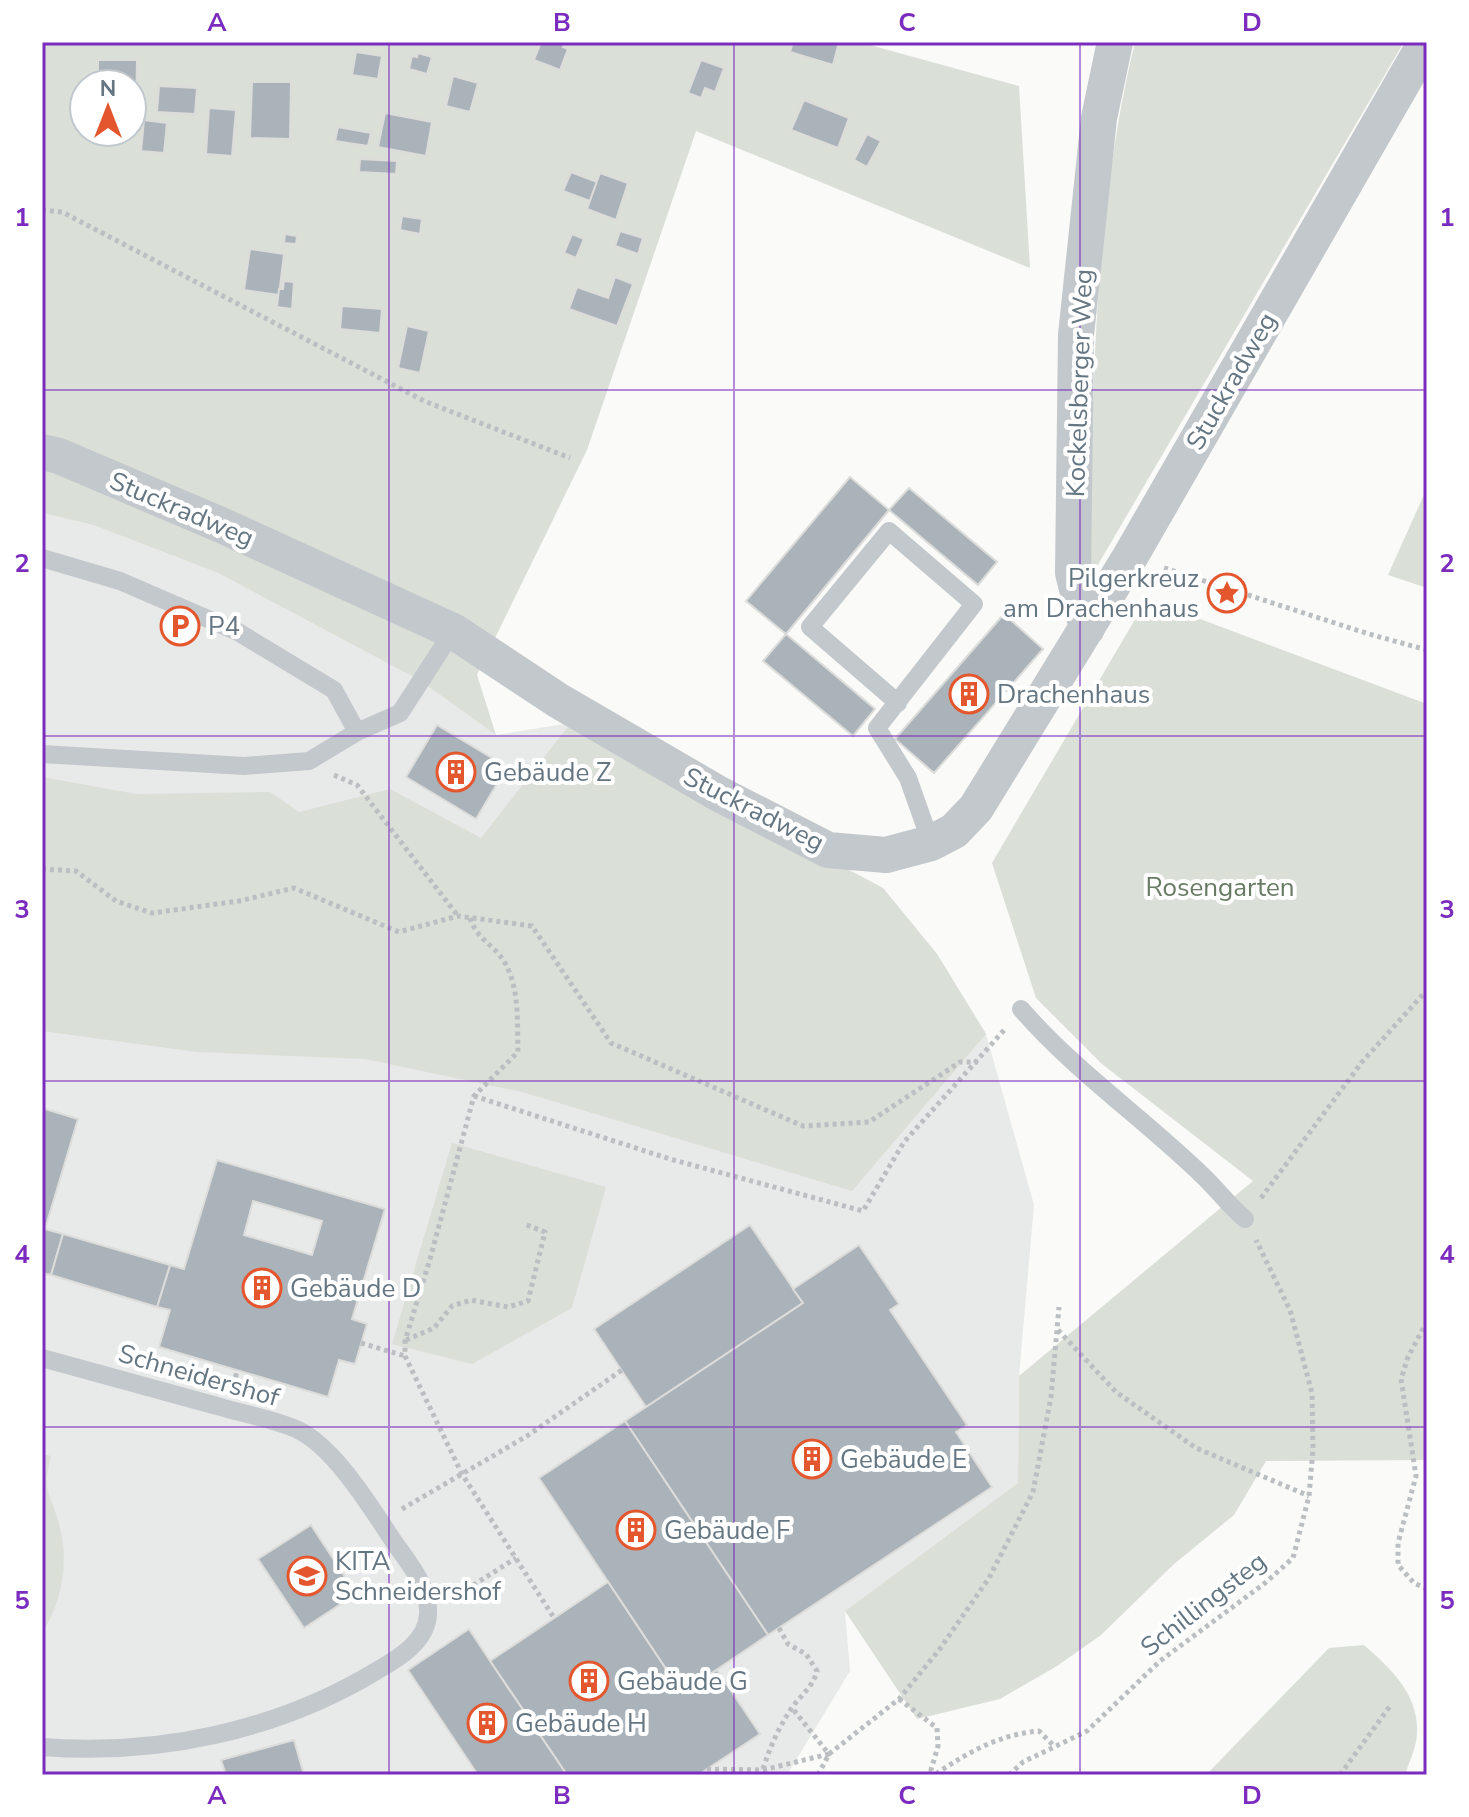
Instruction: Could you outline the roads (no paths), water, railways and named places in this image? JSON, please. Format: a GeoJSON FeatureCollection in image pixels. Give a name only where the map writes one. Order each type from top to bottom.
{"type":"FeatureCollection","features":[{"type":"Feature","properties":{"kind":"street","name":"Kockelsberger Weg"},"geometry":{"type":"LineString","coordinates":[[1087,628],[1073,573],[1076,335],[1099,118],[1115,42]]}},
{"type":"Feature","properties":{"kind":"street","name":"Stuckradweg"},"geometry":{"type":"LineString","coordinates":[[42,452],[59,456],[221,525],[453,631],[625,740],[719,794],[828,850],[886,855],[931,843],[954,831],[976,808],[1130,557],[1426,42]]}},
{"type":"Feature","properties":{"kind":"lane"},"geometry":{"type":"LineString","coordinates":[[898,703],[810,627],[889,531],[974,604],[898,703],[877,728],[908,778],[931,843]]}},
{"type":"Feature","properties":{"kind":"lane"},"geometry":{"type":"LineString","coordinates":[[42,558],[120,581],[238,632],[334,690],[357,732]]}},
{"type":"Feature","properties":{"kind":"lane"},"geometry":{"type":"LineString","coordinates":[[42,754],[244,766],[309,761],[357,732],[400,713],[453,631]]}},
{"type":"Feature","properties":{"kind":"lane"},"geometry":{"type":"LineString","coordinates":[[1021,1009],[1047,1040],[1203,1176],[1245,1219]]}},
{"type":"Feature","properties":{"kind":"lane","name":"Schneidershof"},"geometry":{"type":"LineString","coordinates":[[42,1358],[299,1430],[334,1458],[380,1521],[423,1588],[428,1614],[422,1633],[407,1653],[347,1689],[286,1714],[219,1735],[150,1746],[81,1750],[42,1747]]}},
{"type":"Feature","properties":{"kind":"place","name":"Pilgerkreuz am Drachenhaus"},"geometry":{"type":"Point","coordinates":[1227,593]}},
{"type":"Feature","properties":{"kind":"place","name":"P4"},"geometry":{"type":"Point","coordinates":[180,626]}},
{"type":"Feature","properties":{"kind":"place","name":"Drachenhaus"},"geometry":{"type":"Point","coordinates":[969,694]}},
{"type":"Feature","properties":{"kind":"place","name":"Gebäude Z"},"geometry":{"type":"Point","coordinates":[456,772]}},
{"type":"Feature","properties":{"kind":"place","name":"Gebäude D"},"geometry":{"type":"Point","coordinates":[262,1288]}},
{"type":"Feature","properties":{"kind":"place","name":"Gebäude E"},"geometry":{"type":"Point","coordinates":[812,1459]}},
{"type":"Feature","properties":{"kind":"place","name":"Gebäude F"},"geometry":{"type":"Point","coordinates":[636,1530]}},
{"type":"Feature","properties":{"kind":"place","name":"KITA Schneidershof"},"geometry":{"type":"Point","coordinates":[307,1576]}},
{"type":"Feature","properties":{"kind":"place","name":"Gebäude G"},"geometry":{"type":"Point","coordinates":[589,1681]}},
{"type":"Feature","properties":{"kind":"place","name":"Gebäude H"},"geometry":{"type":"Point","coordinates":[487,1723]}},
{"type":"Feature","properties":{"kind":"park label","name":"Rosengarten"},"geometry":{"type":"Point","coordinates":[1220,887]}}]}
